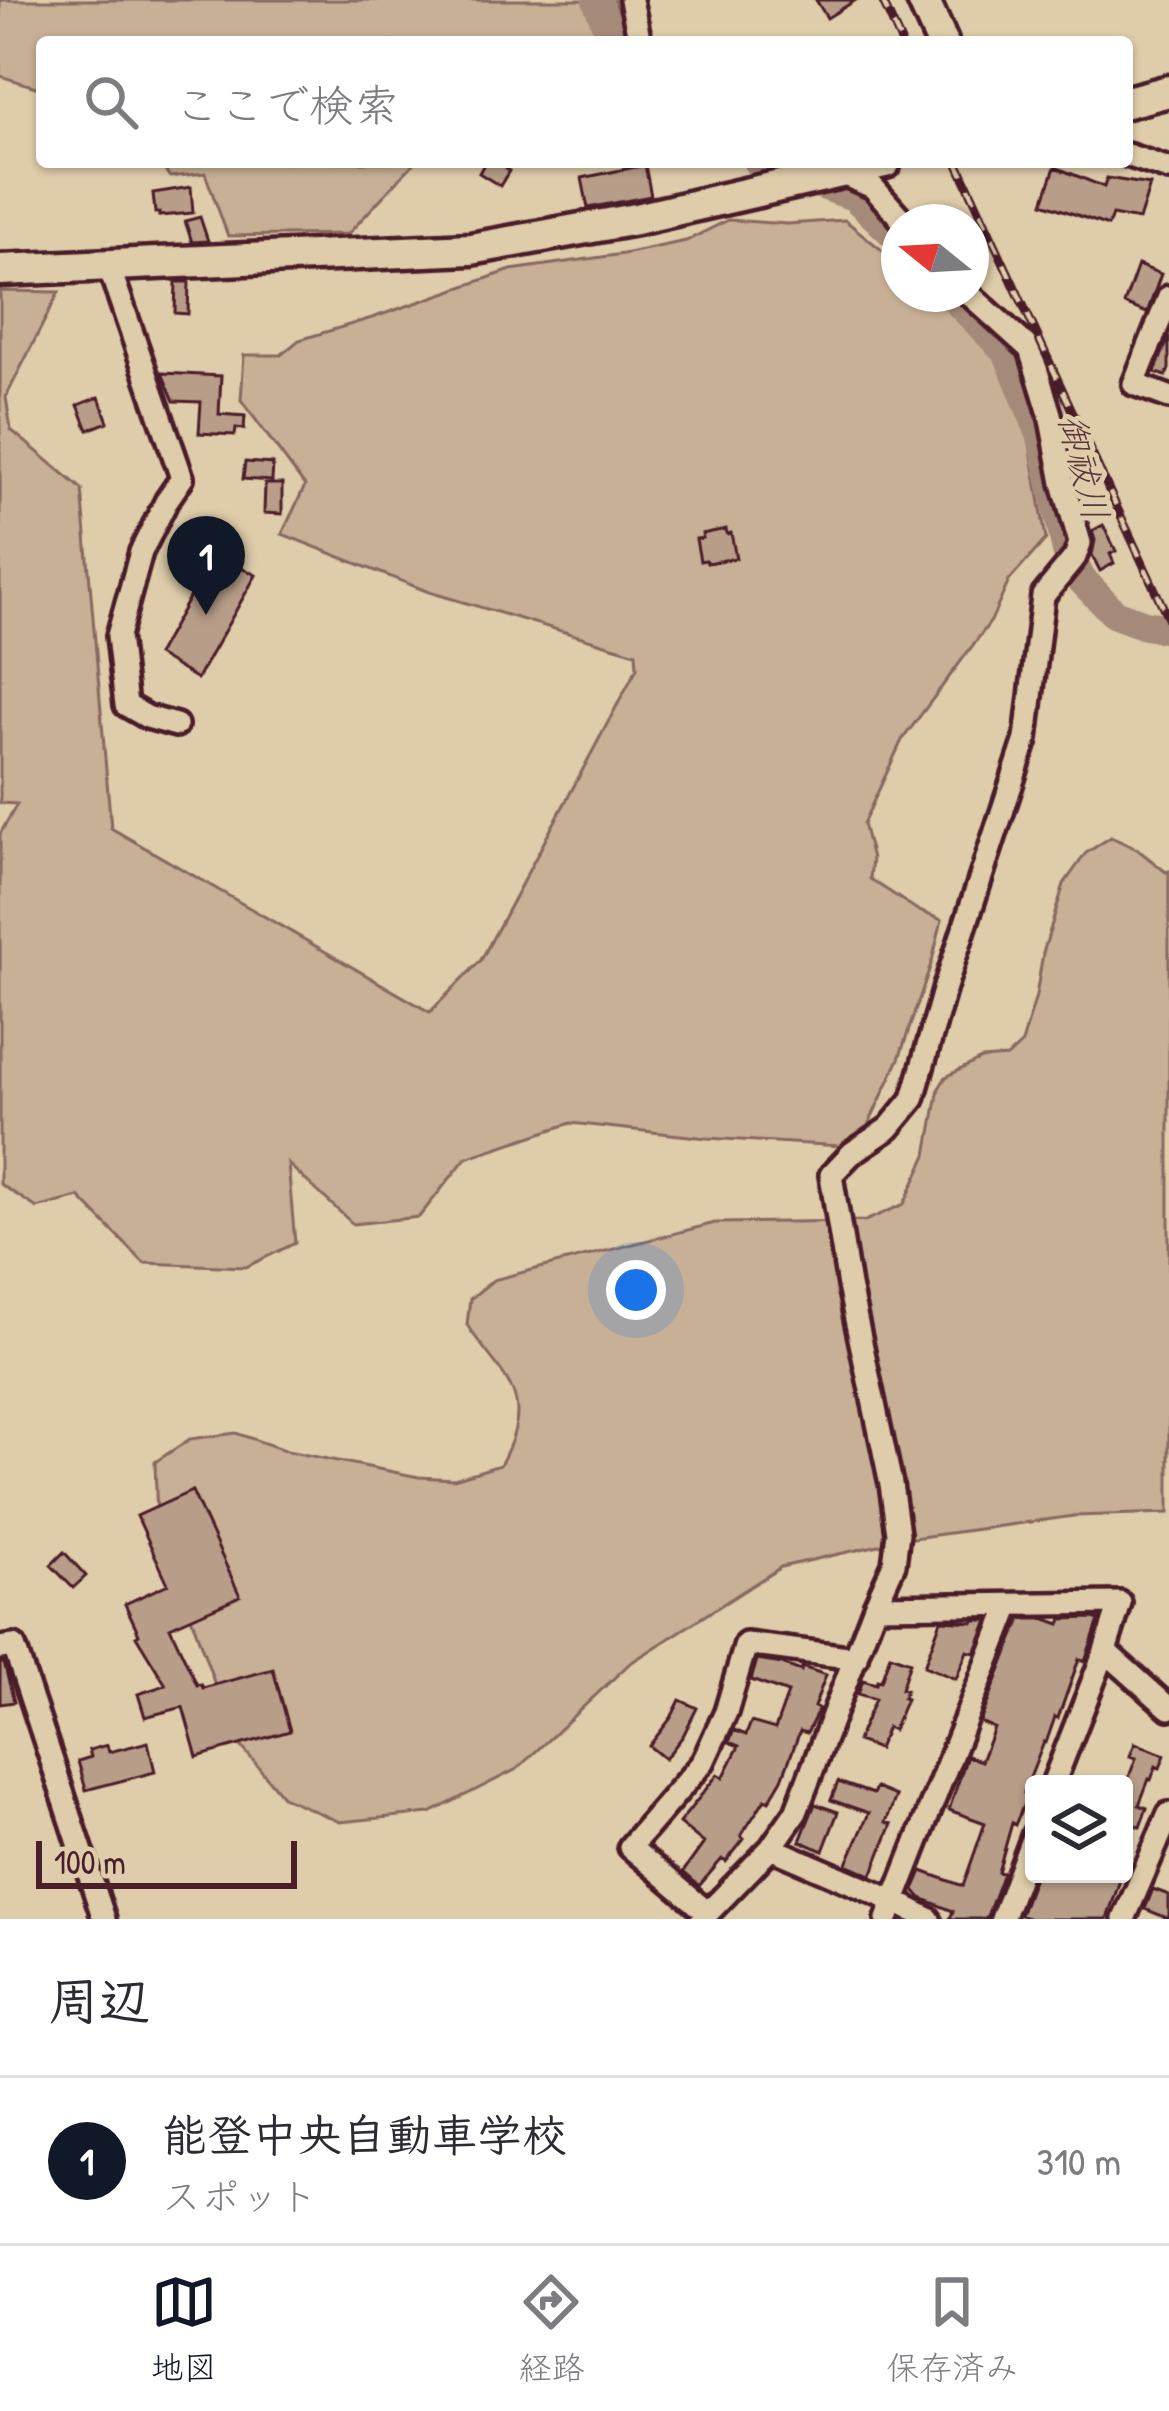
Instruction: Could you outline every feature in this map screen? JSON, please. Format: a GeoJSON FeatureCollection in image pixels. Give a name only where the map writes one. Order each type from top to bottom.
{"type":"FeatureCollection","features":[{"type":"Feature","properties":{"kind":"street"},"geometry":{"type":"LineString","coordinates":[[631,0],[639,36]]}},
{"type":"Feature","properties":{"kind":"street"},"geometry":{"type":"LineString","coordinates":[[923,0],[939,36]]}},
{"type":"Feature","properties":{"kind":"street"},"geometry":{"type":"LineString","coordinates":[[1133,100],[1169,91]]}},
{"type":"Feature","properties":{"kind":"street"},"geometry":{"type":"LineString","coordinates":[[1133,157],[1169,169]]}},
{"type":"Feature","properties":{"kind":"street"},"geometry":{"type":"LineString","coordinates":[[0,270],[471,249],[636,219],[848,168]]}},
{"type":"Feature","properties":{"kind":"street"},"geometry":{"type":"LineString","coordinates":[[817,173],[872,187],[888,204]]}},
{"type":"Feature","properties":{"kind":"street"},"geometry":{"type":"LineString","coordinates":[[108,264],[182,478],[141,552],[118,635],[126,704],[147,717],[176,725]]}},
{"type":"Feature","properties":{"kind":"street"},"geometry":{"type":"LineString","coordinates":[[1169,297],[1135,384],[1169,397]]}},
{"type":"Feature","properties":{"kind":"street"},"geometry":{"type":"LineString","coordinates":[[856,1658],[746,1644],[726,1712],[703,1762],[630,1846],[705,1916],[772,1848],[796,1812],[894,1564],[898,1533],[891,1484],[849,1286],[831,1174],[889,1128],[913,1099],[1026,740],[1043,596],[1071,563],[1080,543],[1030,349],[989,311]]}},
{"type":"Feature","properties":{"kind":"street"},"geometry":{"type":"LineString","coordinates":[[875,1606],[1120,1603],[1057,1775]]}},
{"type":"Feature","properties":{"kind":"street"},"geometry":{"type":"LineString","coordinates":[[891,1910],[1010,1605]]}},
{"type":"Feature","properties":{"kind":"street"},"geometry":{"type":"LineString","coordinates":[[0,1648],[14,1646],[104,1919]]}},
{"type":"Feature","properties":{"kind":"street"},"geometry":{"type":"LineString","coordinates":[[1105,1651],[1169,1708]]}},
{"type":"Feature","properties":{"kind":"street"},"geometry":{"type":"LineString","coordinates":[[1124,1919],[1169,1814]]}},
{"type":"Feature","properties":{"kind":"street"},"geometry":{"type":"LineString","coordinates":[[772,1848],[891,1910],[929,1919]]}},
{"type":"Feature","properties":{"kind":"street"},"geometry":{"type":"LineString","coordinates":[[1002,1919],[1025,1858]]}},
{"type":"Feature","properties":{"kind":"shaded area"},"geometry":{"type":"Polygon","coordinates":[[[0,0],[615,0],[624,36],[36,36],[36,87],[0,76],[0,0]]]}},
{"type":"Feature","properties":{"kind":"shaded area"},"geometry":{"type":"Polygon","coordinates":[[[163,168],[409,168],[348,234],[228,236],[205,173],[170,177],[163,168]]]}},
{"type":"Feature","properties":{"kind":"shaded area"},"geometry":{"type":"Polygon","coordinates":[[[728,220],[787,224],[845,220],[881,249],[881,312],[955,312],[1001,363],[1027,426],[1046,539],[1009,581],[991,621],[902,740],[863,824],[872,858],[870,879],[942,920],[899,1059],[858,1147],[707,1138],[571,1123],[466,1158],[419,1217],[353,1224],[288,1164],[295,1243],[246,1267],[144,1263],[79,1197],[37,1208],[0,1184],[0,834],[17,804],[0,803],[0,291],[59,292],[6,397],[11,430],[82,489],[111,828],[430,1012],[481,960],[637,668],[636,653],[429,592],[282,534],[305,486],[241,400],[244,355],[281,355],[299,340],[511,270],[686,241],[728,220]]]}},
{"type":"Feature","properties":{"kind":"shaded area"},"geometry":{"type":"Polygon","coordinates":[[[1111,837],[1169,871],[1169,1513],[1074,1516],[906,1539],[781,1567],[629,1664],[517,1769],[430,1813],[340,1822],[283,1797],[233,1736],[157,1520],[155,1462],[190,1439],[236,1433],[287,1451],[419,1477],[454,1479],[500,1465],[511,1441],[516,1404],[504,1375],[467,1325],[470,1299],[493,1280],[715,1223],[865,1221],[904,1204],[927,1155],[939,1088],[946,1077],[981,1059],[1007,1057],[1022,1043],[1064,884],[1086,853],[1111,837]]]}},
{"type":"Feature","properties":{"kind":"building"},"geometry":{"type":"Polygon","coordinates":[[[816,0],[856,0],[827,18],[816,0]]]}},
{"type":"Feature","properties":{"kind":"building"},"geometry":{"type":"Polygon","coordinates":[[[482,168],[509,171],[500,186],[479,173],[482,168]]]}},
{"type":"Feature","properties":{"kind":"building"},"geometry":{"type":"Polygon","coordinates":[[[646,168],[651,196],[588,208],[582,178],[646,168]]]}},
{"type":"Feature","properties":{"kind":"building"},"geometry":{"type":"Polygon","coordinates":[[[1055,168],[1104,187],[1107,178],[1150,185],[1139,220],[1112,215],[1108,226],[1043,203],[1055,168]]]}},
{"type":"Feature","properties":{"kind":"building"},"geometry":{"type":"Polygon","coordinates":[[[191,187],[193,213],[155,213],[153,193],[191,187]]]}},
{"type":"Feature","properties":{"kind":"building"},"geometry":{"type":"Polygon","coordinates":[[[200,217],[208,241],[192,242],[185,221],[200,217]]]}},
{"type":"Feature","properties":{"kind":"building"},"geometry":{"type":"Polygon","coordinates":[[[1138,265],[1161,274],[1147,313],[1124,304],[1138,265]]]}},
{"type":"Feature","properties":{"kind":"building"},"geometry":{"type":"Polygon","coordinates":[[[176,282],[189,282],[188,314],[175,313],[176,282]]]}},
{"type":"Feature","properties":{"kind":"building"},"geometry":{"type":"Polygon","coordinates":[[[1169,337],[1169,369],[1166,376],[1155,372],[1169,337]]]}},
{"type":"Feature","properties":{"kind":"building"},"geometry":{"type":"Polygon","coordinates":[[[162,373],[221,376],[219,414],[245,416],[244,429],[236,428],[235,435],[199,433],[201,402],[174,401],[162,373]]]}},
{"type":"Feature","properties":{"kind":"building"},"geometry":{"type":"Polygon","coordinates":[[[99,397],[108,422],[88,430],[78,405],[99,397]]]}},
{"type":"Feature","properties":{"kind":"building"},"geometry":{"type":"Polygon","coordinates":[[[245,462],[273,464],[272,481],[243,479],[245,462]]]}},
{"type":"Feature","properties":{"kind":"building"},"geometry":{"type":"Polygon","coordinates":[[[265,484],[282,484],[282,514],[264,513],[265,484]]]}},
{"type":"Feature","properties":{"kind":"building"},"geometry":{"type":"Polygon","coordinates":[[[1103,525],[1116,551],[1110,554],[1114,563],[1100,571],[1092,555],[1092,531],[1103,525]]]}},
{"type":"Feature","properties":{"kind":"building"},"geometry":{"type":"Polygon","coordinates":[[[726,529],[736,558],[700,561],[696,539],[726,529]]]}},
{"type":"Feature","properties":{"kind":"building"},"geometry":{"type":"Polygon","coordinates":[[[214,553],[256,575],[197,679],[157,655],[214,553]]]}},
{"type":"Feature","properties":{"kind":"building"},"geometry":{"type":"Polygon","coordinates":[[[192,1491],[240,1596],[170,1627],[197,1685],[203,1688],[273,1669],[290,1731],[197,1757],[183,1707],[145,1717],[138,1694],[166,1685],[136,1636],[125,1604],[168,1584],[137,1516],[192,1491]]]}},
{"type":"Feature","properties":{"kind":"building"},"geometry":{"type":"Polygon","coordinates":[[[64,1552],[86,1576],[73,1588],[51,1565],[64,1552]]]}},
{"type":"Feature","properties":{"kind":"building"},"geometry":{"type":"Polygon","coordinates":[[[1021,1619],[1060,1624],[1062,1619],[1099,1620],[1085,1661],[1079,1659],[1031,1775],[1025,1775],[1025,1807],[1012,1823],[998,1872],[1003,1873],[986,1919],[950,1919],[953,1911],[921,1898],[914,1890],[922,1871],[963,1886],[985,1823],[949,1810],[967,1756],[981,1761],[994,1728],[980,1722],[1021,1619]]]}},
{"type":"Feature","properties":{"kind":"building"},"geometry":{"type":"Polygon","coordinates":[[[941,1620],[988,1620],[975,1653],[967,1651],[956,1679],[924,1666],[941,1620]]]}},
{"type":"Feature","properties":{"kind":"building"},"geometry":{"type":"Polygon","coordinates":[[[890,1655],[910,1662],[901,1689],[906,1690],[906,1699],[893,1730],[887,1727],[878,1749],[857,1741],[875,1699],[858,1694],[863,1680],[881,1681],[890,1655]]]}},
{"type":"Feature","properties":{"kind":"building"},"geometry":{"type":"Polygon","coordinates":[[[757,1660],[826,1675],[814,1707],[819,1709],[807,1733],[800,1731],[782,1779],[741,1836],[744,1839],[699,1886],[683,1872],[704,1843],[679,1823],[718,1774],[723,1778],[739,1746],[729,1742],[734,1730],[746,1735],[751,1722],[775,1729],[788,1693],[751,1680],[757,1660]]]}},
{"type":"Feature","properties":{"kind":"building"},"geometry":{"type":"Polygon","coordinates":[[[0,1663],[4,1663],[14,1702],[0,1704],[0,1663]]]}},
{"type":"Feature","properties":{"kind":"building"},"geometry":{"type":"Polygon","coordinates":[[[680,1700],[697,1708],[665,1759],[649,1746],[680,1700]]]}},
{"type":"Feature","properties":{"kind":"building"},"geometry":{"type":"Polygon","coordinates":[[[148,1742],[155,1772],[86,1790],[78,1761],[91,1757],[89,1750],[107,1745],[109,1752],[148,1742]]]}},
{"type":"Feature","properties":{"kind":"building"},"geometry":{"type":"Polygon","coordinates":[[[1135,1743],[1165,1755],[1139,1805],[1147,1808],[1140,1827],[1133,1824],[1130,1775],[1136,1758],[1130,1756],[1135,1743]]]}},
{"type":"Feature","properties":{"kind":"building"},"geometry":{"type":"Polygon","coordinates":[[[838,1782],[896,1796],[886,1822],[892,1824],[872,1875],[847,1864],[869,1813],[831,1800],[838,1782]]]}},
{"type":"Feature","properties":{"kind":"building"},"geometry":{"type":"Polygon","coordinates":[[[815,1804],[838,1812],[823,1851],[800,1841],[815,1804]]]}},
{"type":"Feature","properties":{"kind":"building"},"geometry":{"type":"Polygon","coordinates":[[[1032,1883],[1119,1883],[1107,1919],[1020,1915],[1032,1883]]]}},
{"type":"Feature","properties":{"kind":"building"},"geometry":{"type":"Polygon","coordinates":[[[1153,1889],[1169,1895],[1169,1919],[1145,1909],[1153,1889]]]}},
{"type":"Feature","properties":{"kind":"waterway","name":"御祓川"},"geometry":{"type":"LineString","coordinates":[[597,0],[611,36]]}},
{"type":"Feature","properties":{"kind":"waterway","name":"御祓川"},"geometry":{"type":"LineString","coordinates":[[775,168],[854,196],[881,222]]}},
{"type":"Feature","properties":{"kind":"waterway","name":"御祓川"},"geometry":{"type":"LineString","coordinates":[[968,312],[1008,353],[1043,439],[1067,551],[1081,579],[1115,614],[1169,629]]}},
{"type":"Feature","properties":{"kind":"railway"},"geometry":{"type":"LineString","coordinates":[[882,0],[898,36]]}},
{"type":"Feature","properties":{"kind":"railway"},"geometry":{"type":"LineString","coordinates":[[960,168],[1169,620]]}},
{"type":"Feature","properties":{"kind":"place","name":"能登中央自動車学校"},"geometry":{"type":"Point","coordinates":[206,615]}}]}
